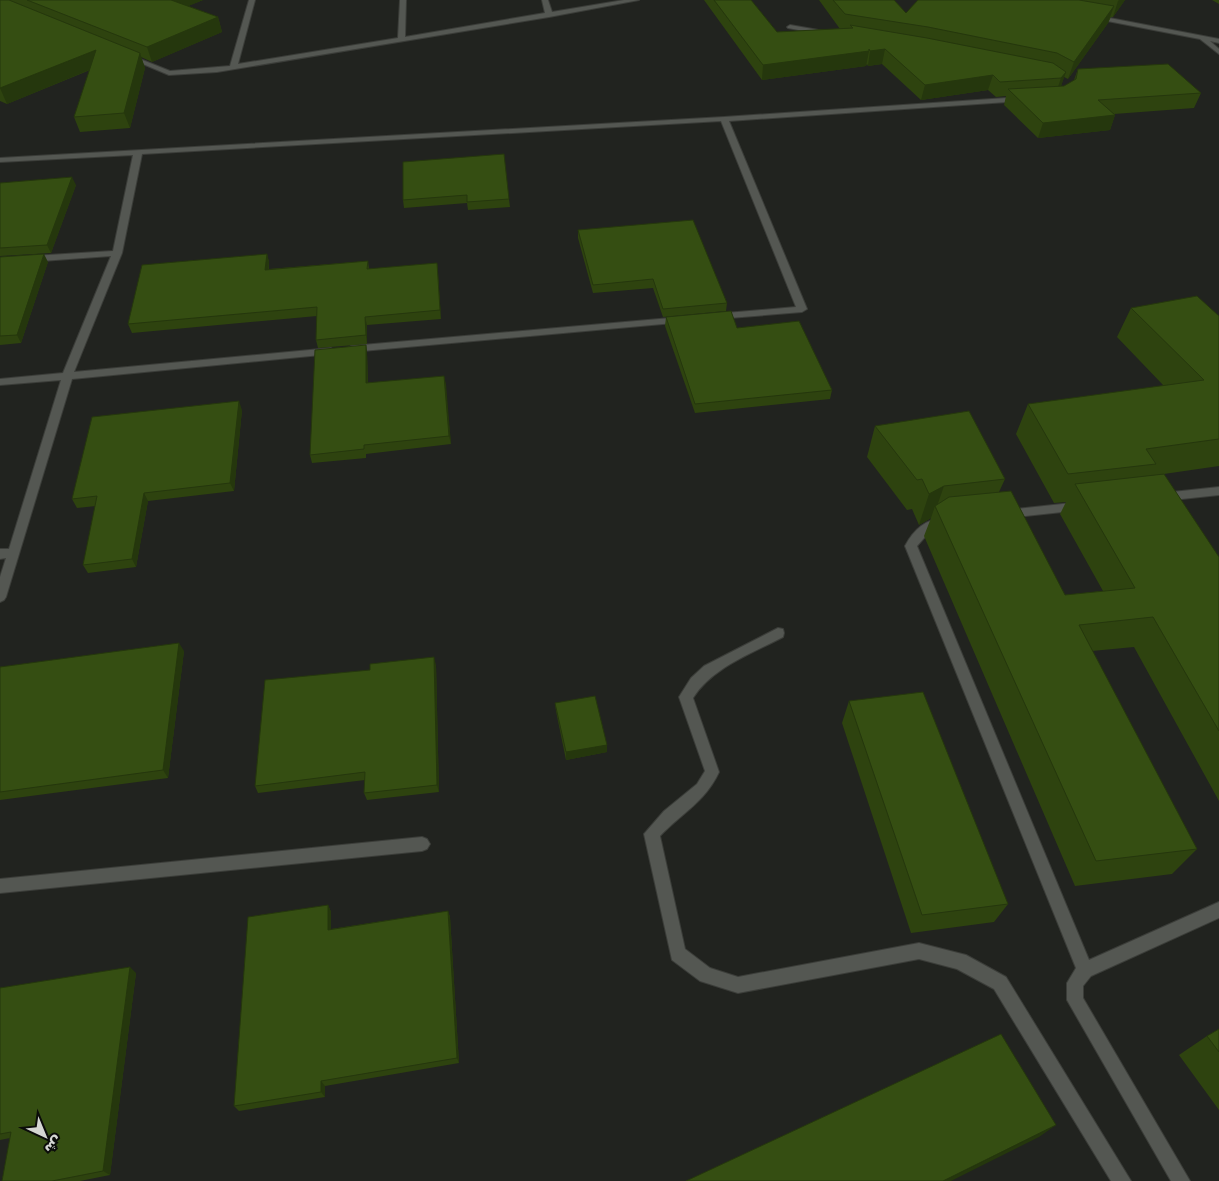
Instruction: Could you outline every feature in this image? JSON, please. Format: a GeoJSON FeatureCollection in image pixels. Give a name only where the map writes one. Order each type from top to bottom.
{"type":"FeatureCollection","features":[{"type":"Feature","properties":{"kind":"street"},"geometry":{"type":"LineString","coordinates":[[233,68],[252,0]]}},
{"type":"Feature","properties":{"kind":"street"},"geometry":{"type":"LineString","coordinates":[[401,40],[403,0]]}},
{"type":"Feature","properties":{"kind":"street"},"geometry":{"type":"LineString","coordinates":[[545,0],[549,15]]}},
{"type":"Feature","properties":{"kind":"street"},"geometry":{"type":"LineString","coordinates":[[125,54],[169,73],[233,68],[636,0]]}},
{"type":"Feature","properties":{"kind":"street"},"geometry":{"type":"LineString","coordinates":[[1086,16],[1219,41]]}},
{"type":"Feature","properties":{"kind":"street"},"geometry":{"type":"LineString","coordinates":[[790,27],[828,33]]}},
{"type":"Feature","properties":{"kind":"street"},"geometry":{"type":"LineString","coordinates":[[1201,37],[1219,52]]}},
{"type":"Feature","properties":{"kind":"street"},"geometry":{"type":"LineString","coordinates":[[0,160],[724,119],[1029,99]]}},
{"type":"Feature","properties":{"kind":"street"},"geometry":{"type":"LineString","coordinates":[[0,382],[68,374],[802,309],[724,119]]}},
{"type":"Feature","properties":{"kind":"street"},"geometry":{"type":"LineString","coordinates":[[0,597],[68,374],[116,253],[138,152]]}},
{"type":"Feature","properties":{"kind":"street"},"geometry":{"type":"LineString","coordinates":[[0,261],[116,253]]}},
{"type":"Feature","properties":{"kind":"street"},"geometry":{"type":"LineString","coordinates":[[1169,512],[1153,498],[1219,491]]}},
{"type":"Feature","properties":{"kind":"street"},"geometry":{"type":"LineString","coordinates":[[993,516],[1090,505]]}},
{"type":"Feature","properties":{"kind":"street"},"geometry":{"type":"LineString","coordinates":[[954,520],[934,522],[919,532],[911,546],[1085,970]]}},
{"type":"Feature","properties":{"kind":"street"},"geometry":{"type":"LineString","coordinates":[[0,554],[14,554]]}},
{"type":"Feature","properties":{"kind":"street"},"geometry":{"type":"LineString","coordinates":[[778,633],[709,670],[696,682],[686,697],[712,772],[702,789],[669,816],[652,834],[678,954],[706,975],[738,985],[919,951],[960,961],[1000,983],[1122,1181]]}},
{"type":"Feature","properties":{"kind":"street"},"geometry":{"type":"LineString","coordinates":[[0,886],[422,844]]}},
{"type":"Feature","properties":{"kind":"street"},"geometry":{"type":"LineString","coordinates":[[1181,1181],[1074,1000],[1076,983],[1085,970],[1219,910]]}},
{"type":"Feature","properties":{"kind":"building"},"geometry":{"type":"Polygon","coordinates":[[[0,0],[9,0],[140,53],[124,113],[74,117],[96,50],[0,88],[0,0]]]}},
{"type":"Feature","properties":{"kind":"building"},"geometry":{"type":"Polygon","coordinates":[[[27,0],[171,0],[218,17],[147,47],[27,0]]]}},
{"type":"Feature","properties":{"kind":"building"},"geometry":{"type":"Polygon","coordinates":[[[714,0],[751,0],[777,32],[853,28],[850,25],[1053,63],[1066,72],[1061,78],[1000,82],[993,75],[925,85],[885,49],[870,51],[869,49],[869,51],[763,65],[714,0]]]}},
{"type":"Feature","properties":{"kind":"building"},"geometry":{"type":"Polygon","coordinates":[[[833,0],[894,0],[906,13],[918,0],[1079,0],[1114,6],[1074,62],[1057,53],[928,27],[845,14],[833,0]]]}},
{"type":"Feature","properties":{"kind":"building"},"geometry":{"type":"Polygon","coordinates":[[[1168,64],[1201,93],[1098,100],[1115,115],[1043,123],[1008,89],[1064,86],[1076,79],[1078,69],[1168,64]]]}},
{"type":"Feature","properties":{"kind":"building"},"geometry":{"type":"Polygon","coordinates":[[[504,154],[509,199],[467,202],[467,195],[403,200],[403,162],[504,154]]]}},
{"type":"Feature","properties":{"kind":"building"},"geometry":{"type":"Polygon","coordinates":[[[72,177],[47,245],[0,248],[0,183],[72,177]]]}},
{"type":"Feature","properties":{"kind":"building"},"geometry":{"type":"Polygon","coordinates":[[[693,220],[727,303],[663,309],[653,279],[593,285],[578,230],[693,220]]]}},
{"type":"Feature","properties":{"kind":"building"},"geometry":{"type":"Polygon","coordinates":[[[44,254],[17,335],[0,336],[0,257],[44,254]]]}},
{"type":"Feature","properties":{"kind":"building"},"geometry":{"type":"Polygon","coordinates":[[[267,254],[265,270],[368,261],[367,269],[437,263],[440,310],[365,317],[366,335],[316,340],[317,307],[128,324],[142,265],[267,254]]]}},
{"type":"Feature","properties":{"kind":"building"},"geometry":{"type":"Polygon","coordinates":[[[1197,296],[1219,316],[1219,439],[1146,449],[1156,464],[1068,474],[1028,404],[1204,380],[1131,308],[1197,296]]]}},
{"type":"Feature","properties":{"kind":"building"},"geometry":{"type":"Polygon","coordinates":[[[731,311],[737,328],[799,321],[832,390],[695,404],[666,317],[731,311]]]}},
{"type":"Feature","properties":{"kind":"building"},"geometry":{"type":"Polygon","coordinates":[[[366,345],[366,383],[444,376],[449,436],[364,445],[364,449],[310,455],[315,350],[366,345]]]}},
{"type":"Feature","properties":{"kind":"building"},"geometry":{"type":"Polygon","coordinates":[[[239,401],[230,483],[144,493],[132,559],[83,565],[97,496],[72,499],[92,417],[239,401]]]}},
{"type":"Feature","properties":{"kind":"building"},"geometry":{"type":"Polygon","coordinates":[[[969,411],[1005,479],[944,486],[929,494],[922,479],[917,480],[875,426],[969,411]]]}},
{"type":"Feature","properties":{"kind":"building"},"geometry":{"type":"Polygon","coordinates":[[[1164,474],[1219,557],[1219,731],[1153,617],[1079,625],[1197,849],[1096,861],[935,506],[949,497],[1011,491],[1065,595],[1135,588],[1075,484],[1164,474]]]}},
{"type":"Feature","properties":{"kind":"building"},"geometry":{"type":"Polygon","coordinates":[[[179,643],[163,770],[0,792],[0,667],[179,643]]]}},
{"type":"Feature","properties":{"kind":"building"},"geometry":{"type":"Polygon","coordinates":[[[434,657],[437,785],[364,793],[365,772],[255,786],[265,680],[370,670],[370,664],[434,657]]]}},
{"type":"Feature","properties":{"kind":"building"},"geometry":{"type":"Polygon","coordinates":[[[923,692],[1008,904],[922,915],[849,701],[923,692]]]}},
{"type":"Feature","properties":{"kind":"building"},"geometry":{"type":"Polygon","coordinates":[[[595,696],[607,745],[566,752],[555,703],[595,696]]]}},
{"type":"Feature","properties":{"kind":"building"},"geometry":{"type":"Polygon","coordinates":[[[328,905],[328,930],[448,911],[457,1058],[321,1081],[321,1092],[234,1106],[248,917],[328,905]]]}},
{"type":"Feature","properties":{"kind":"building"},"geometry":{"type":"Polygon","coordinates":[[[130,967],[103,1171],[52,1181],[2,1181],[11,1132],[0,1134],[0,988],[130,967]]]}},
{"type":"Feature","properties":{"kind":"building"},"geometry":{"type":"Polygon","coordinates":[[[1219,1029],[1219,1052],[1207,1036],[1219,1029]]]}},
{"type":"Feature","properties":{"kind":"building"},"geometry":{"type":"Polygon","coordinates":[[[1001,1034],[1056,1125],[943,1181],[686,1181],[1001,1034]]]}}]}
